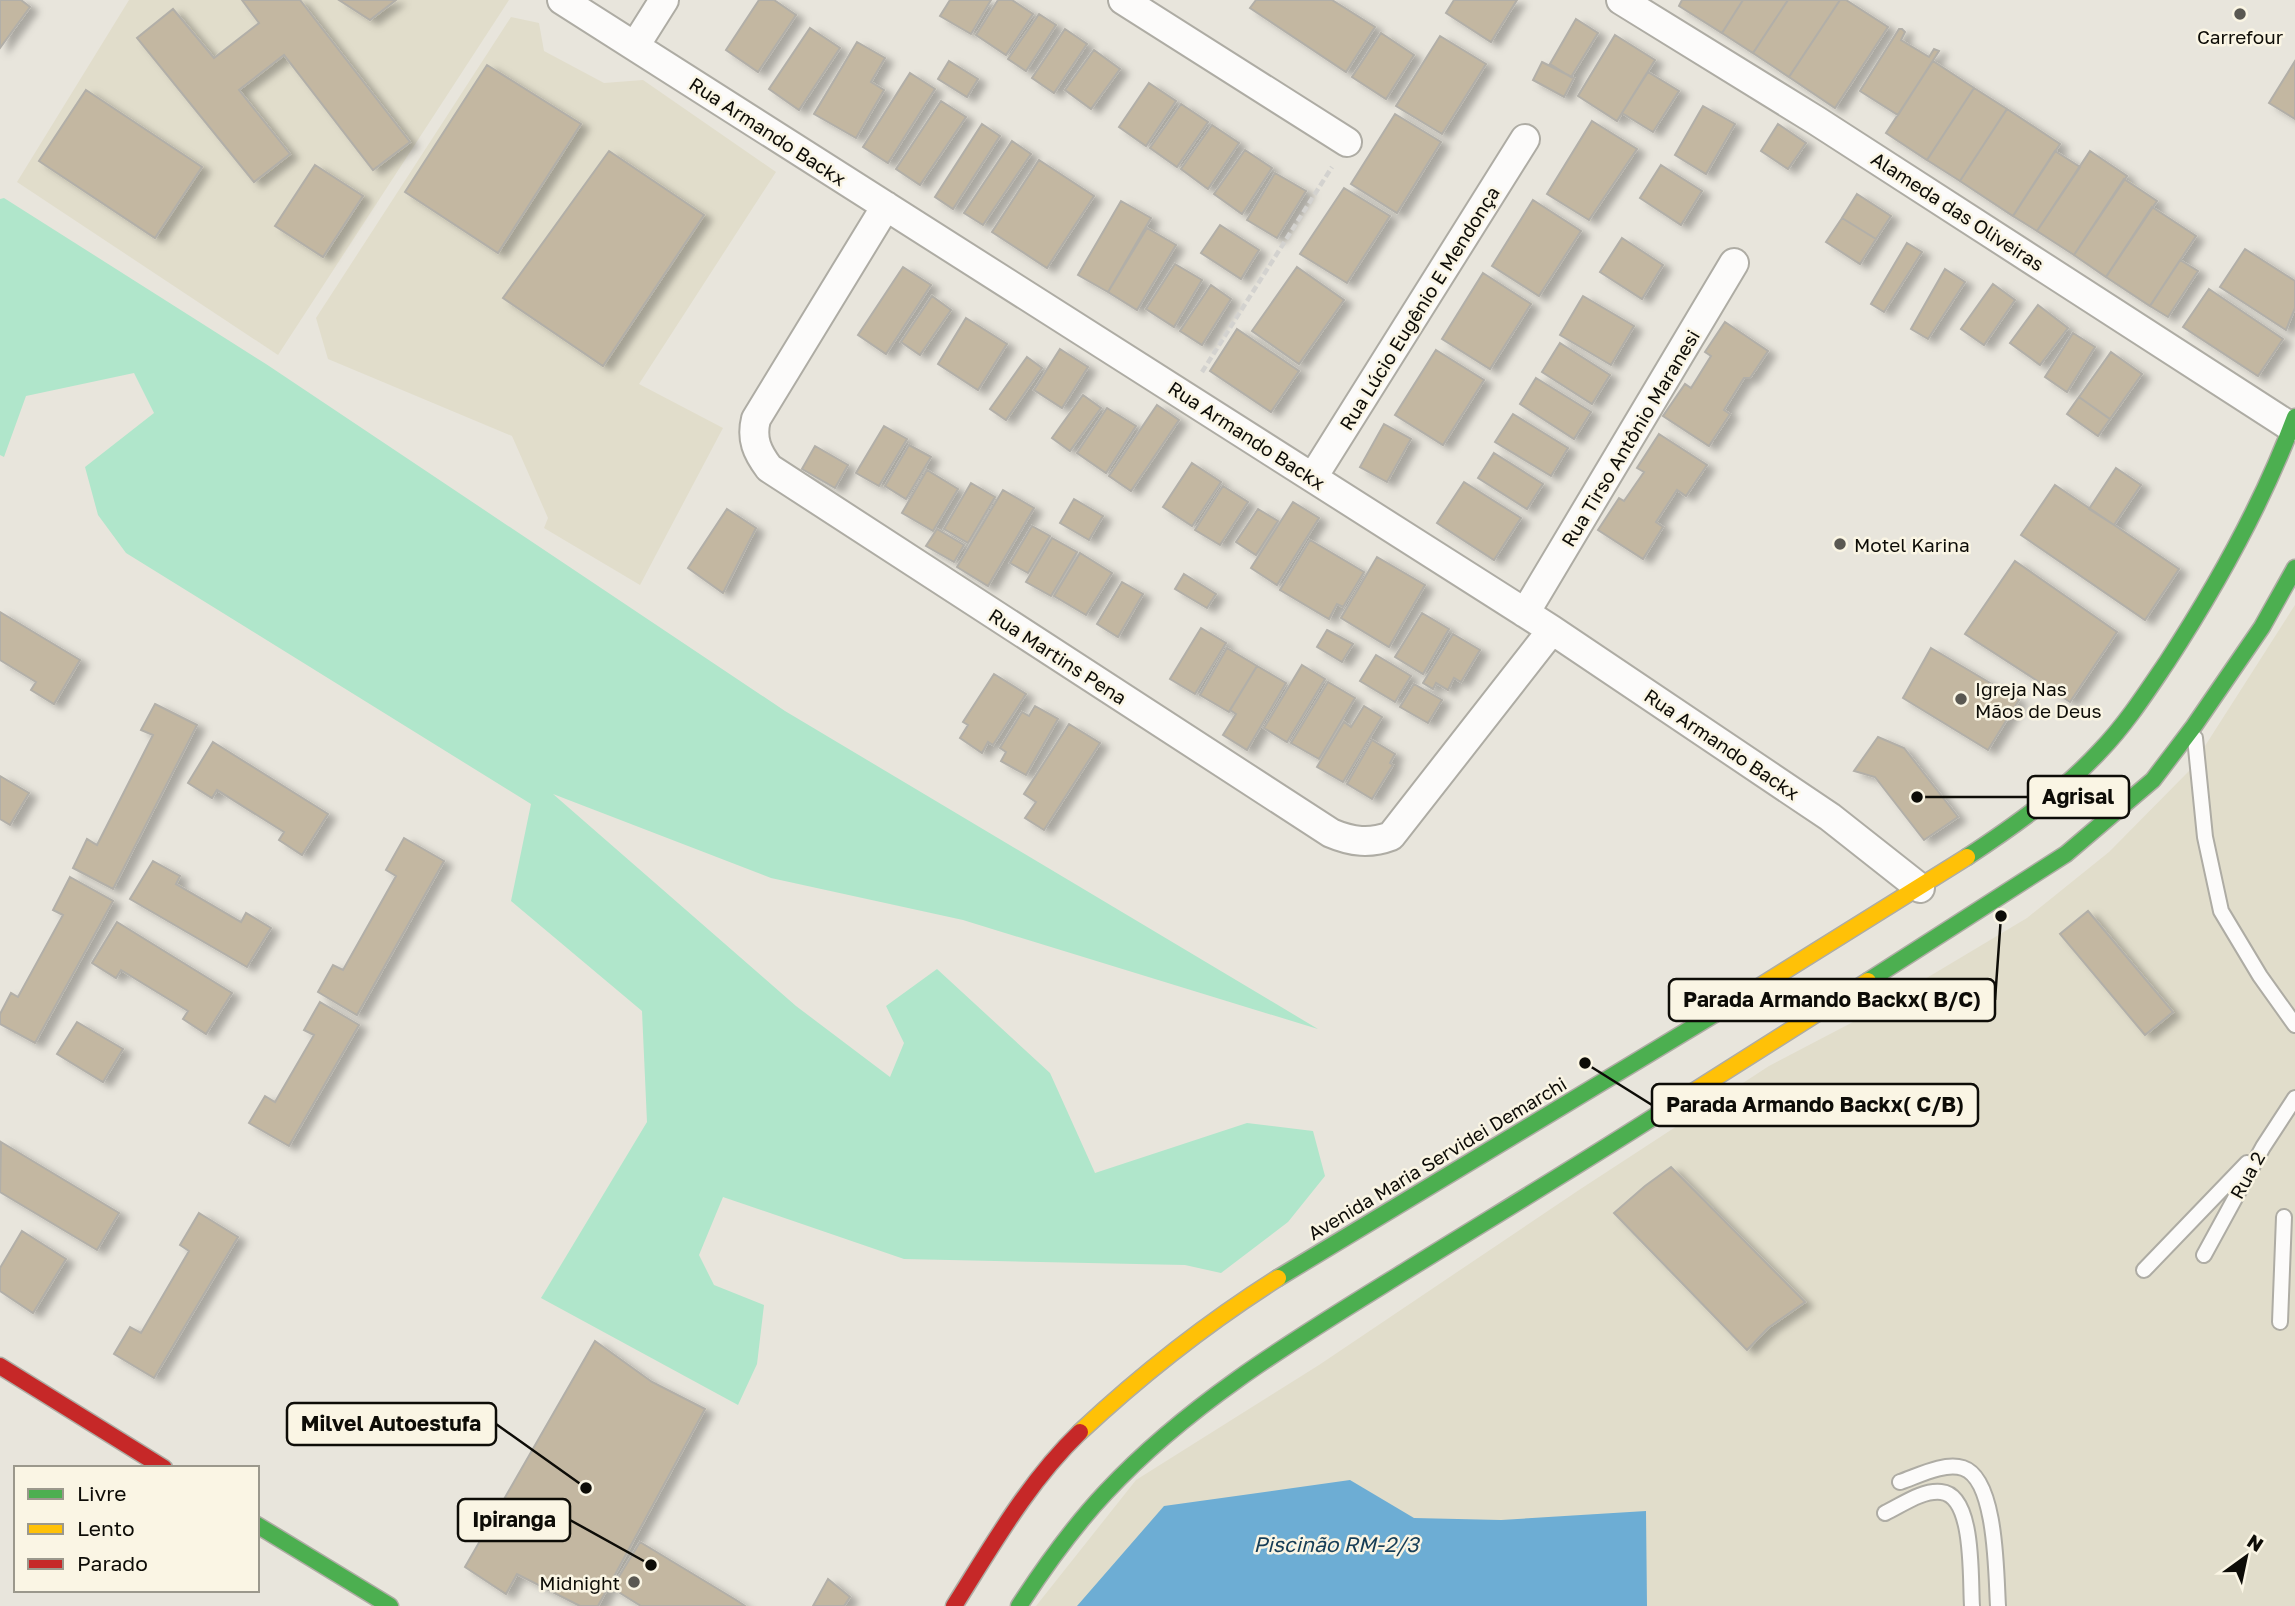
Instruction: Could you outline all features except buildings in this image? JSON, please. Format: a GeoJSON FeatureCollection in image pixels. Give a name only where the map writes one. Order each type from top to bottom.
{"type":"FeatureCollection","features":[{"type":"Feature","properties":{"kind":"main road","name":"Avenida Maria Servidei Demarchi"},"geometry":{"type":"LineString","coordinates":[[954,1606],[1045,1470],[1123,1391],[1174,1348],[1341,1238],[1609,1081],[1920,888],[2034,810],[2090,762],[2130,716],[2197,617],[2242,539],[2293,422]]}},
{"type":"Feature","properties":{"kind":"main road"},"geometry":{"type":"LineString","coordinates":[[1018,1606],[1068,1533],[1104,1491],[1174,1426],[1236,1380],[1285,1346],[1698,1090],[2066,854],[2154,780],[2262,627],[2295,568]]}},
{"type":"Feature","properties":{"kind":"main road"},"geometry":{"type":"LineString","coordinates":[[0,1366],[161,1466]]}},
{"type":"Feature","properties":{"kind":"main road"},"geometry":{"type":"LineString","coordinates":[[259,1526],[390,1606]]}},
{"type":"Feature","properties":{"kind":"street","name":"Rua Armando Backx"},"geometry":{"type":"LineString","coordinates":[[562,0],[1552,630],[1830,817],[1920,888]]}},
{"type":"Feature","properties":{"kind":"street"},"geometry":{"type":"LineString","coordinates":[[635,46],[664,0]]}},
{"type":"Feature","properties":{"kind":"street"},"geometry":{"type":"LineString","coordinates":[[1123,0],[1347,142]]}},
{"type":"Feature","properties":{"kind":"street","name":"Alameda das Oliveiras"},"geometry":{"type":"LineString","coordinates":[[1621,0],[2293,422]]}},
{"type":"Feature","properties":{"kind":"street","name":"Rua Lúcio Eugênio E Mendonça"},"geometry":{"type":"LineString","coordinates":[[1313,477],[1525,139]]}},
{"type":"Feature","properties":{"kind":"street","name":"Rua Martins Pena"},"geometry":{"type":"LineString","coordinates":[[886,206],[756,419],[753,432],[756,451],[769,468],[1331,833],[1360,842],[1377,841],[1391,836],[1552,630]]}},
{"type":"Feature","properties":{"kind":"street","name":"Rua Tirso Antônio Maranesi"},"geometry":{"type":"LineString","coordinates":[[1525,613],[1734,263]]}},
{"type":"Feature","properties":{"kind":"lane"},"geometry":{"type":"LineString","coordinates":[[2194,726],[2205,837],[2221,911],[2260,976],[2295,1025]]}},
{"type":"Feature","properties":{"kind":"lane","name":"Rua 2"},"geometry":{"type":"LineString","coordinates":[[2204,1255],[2263,1147],[2295,1098]]}},
{"type":"Feature","properties":{"kind":"lane"},"geometry":{"type":"LineString","coordinates":[[2144,1270],[2263,1147]]}},
{"type":"Feature","properties":{"kind":"lane"},"geometry":{"type":"LineString","coordinates":[[2280,1322],[2289,1256],[2284,1217]]}},
{"type":"Feature","properties":{"kind":"lane"},"geometry":{"type":"LineString","coordinates":[[1900,1482],[1951,1467],[1962,1467],[1971,1472],[1983,1487],[1995,1549],[1997,1606]]}},
{"type":"Feature","properties":{"kind":"lane"},"geometry":{"type":"LineString","coordinates":[[1885,1513],[1932,1493],[1943,1492],[1961,1504],[1966,1518],[1972,1606]]}},
{"type":"Feature","properties":{"kind":"path"},"geometry":{"type":"LineString","coordinates":[[1187,396],[1347,142]]}},
{"type":"Feature","properties":{"kind":"shaded area"},"geometry":{"type":"Polygon","coordinates":[[[129,0],[509,0],[278,355],[17,182],[129,0]]]}},
{"type":"Feature","properties":{"kind":"shaded area"},"geometry":{"type":"Polygon","coordinates":[[[511,17],[539,23],[544,51],[604,83],[643,80],[776,172],[639,384],[723,428],[640,585],[544,528],[548,518],[512,436],[328,359],[316,318],[511,17]]]}},
{"type":"Feature","properties":{"kind":"shaded area"},"geometry":{"type":"Polygon","coordinates":[[[2295,605],[2295,1606],[1036,1606],[1136,1480],[1319,1365],[1769,1066],[1853,1022],[2027,918],[2109,852],[2189,771],[2295,605]]]}},
{"type":"Feature","properties":{"kind":"green space"},"geometry":{"type":"Polygon","coordinates":[[[4,198],[266,364],[785,711],[1318,1029],[963,920],[771,878],[553,794],[796,1006],[890,1077],[904,1043],[886,1006],[937,969],[1050,1073],[1095,1173],[1247,1123],[1313,1131],[1325,1176],[1288,1222],[1221,1273],[1185,1265],[904,1259],[723,1197],[699,1255],[714,1285],[764,1305],[757,1364],[738,1405],[541,1298],[647,1122],[642,1011],[511,901],[531,804],[126,553],[98,515],[85,467],[154,413],[134,373],[26,396],[4,457],[0,455],[0,199],[4,198]]]}},
{"type":"Feature","properties":{"kind":"water","name":"Piscinão RM-2/3"},"geometry":{"type":"Polygon","coordinates":[[[1350,1480],[1414,1518],[1501,1520],[1646,1511],[1647,1606],[1077,1606],[1164,1506],[1350,1480]]]}},
{"type":"Feature","properties":{"kind":"traffic: fast"},"geometry":{"type":"LineString","coordinates":[[1967,857],[2054,794],[2100,751],[2127,719],[2167,662],[2221,573],[2269,481],[2295,417]]}},
{"type":"Feature","properties":{"kind":"traffic: fast"},"geometry":{"type":"LineString","coordinates":[[1868,981],[2066,854],[2153,780],[2262,627],[2295,568]]}},
{"type":"Feature","properties":{"kind":"traffic: fast"},"geometry":{"type":"LineString","coordinates":[[1278,1278],[1738,1000]]}},
{"type":"Feature","properties":{"kind":"traffic: fast"},"geometry":{"type":"LineString","coordinates":[[1019,1606],[1060,1547],[1106,1492],[1174,1428],[1210,1400],[1325,1321],[1688,1095]]}},
{"type":"Feature","properties":{"kind":"traffic: fast"},"geometry":{"type":"LineString","coordinates":[[259,1526],[390,1606]]}},
{"type":"Feature","properties":{"kind":"traffic: slow"},"geometry":{"type":"LineString","coordinates":[[1738,1000],[1967,857]]}},
{"type":"Feature","properties":{"kind":"traffic: slow"},"geometry":{"type":"LineString","coordinates":[[1688,1095],[1868,981]]}},
{"type":"Feature","properties":{"kind":"traffic: slow"},"geometry":{"type":"LineString","coordinates":[[1080,1432],[1175,1350],[1278,1278]]}},
{"type":"Feature","properties":{"kind":"traffic: jam"},"geometry":{"type":"LineString","coordinates":[[0,1366],[161,1466]]}},
{"type":"Feature","properties":{"kind":"traffic: jam"},"geometry":{"type":"LineString","coordinates":[[954,1606],[1027,1493],[1080,1432]]}},
{"type":"Feature","properties":{"kind":"place","name":"Carrefour"},"geometry":{"type":"Point","coordinates":[2240,14]}},
{"type":"Feature","properties":{"kind":"place","name":"Motel Karina"},"geometry":{"type":"Point","coordinates":[1840,544]}},
{"type":"Feature","properties":{"kind":"place","name":"Igreja Nas Mãos de Deus"},"geometry":{"type":"Point","coordinates":[1961,699]}},
{"type":"Feature","properties":{"kind":"place","name":"Agrisal"},"geometry":{"type":"Point","coordinates":[1917,797]}},
{"type":"Feature","properties":{"kind":"place","name":"Parada Armando Backx( B/C)"},"geometry":{"type":"Point","coordinates":[2001,916]}},
{"type":"Feature","properties":{"kind":"place","name":"Parada Armando Backx( C/B)"},"geometry":{"type":"Point","coordinates":[1585,1063]}},
{"type":"Feature","properties":{"kind":"place","name":"Milvel Autoestufa"},"geometry":{"type":"Point","coordinates":[586,1488]}},
{"type":"Feature","properties":{"kind":"place","name":"Ipiranga"},"geometry":{"type":"Point","coordinates":[651,1565]}},
{"type":"Feature","properties":{"kind":"place","name":"Midnight"},"geometry":{"type":"Point","coordinates":[634,1582]}}]}
